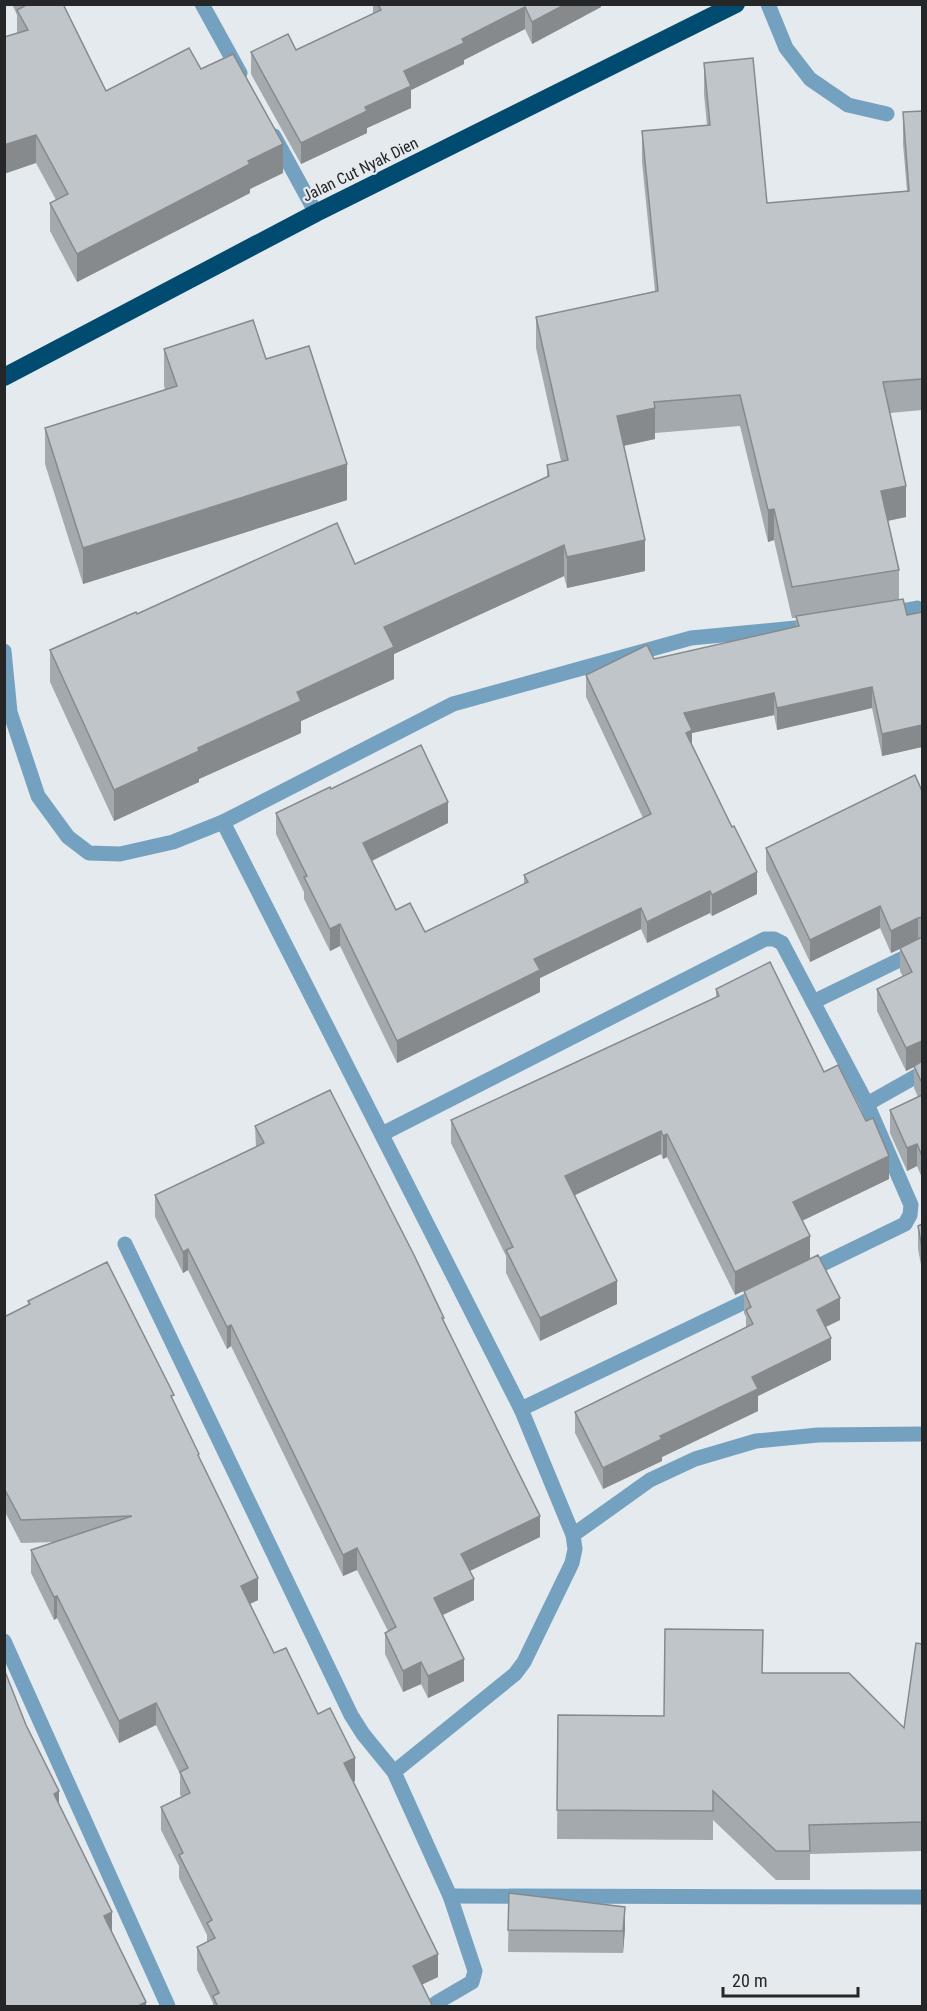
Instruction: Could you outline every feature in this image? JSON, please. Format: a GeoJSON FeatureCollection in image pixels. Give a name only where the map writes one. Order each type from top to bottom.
{"type":"FeatureCollection","features":[{"type":"Feature","properties":{"kind":"highway","name":"Jalan Cut Nyak Dien"},"geometry":{"type":"LineString","coordinates":[[4,377],[316,213],[736,4]]}},
{"type":"Feature","properties":{"kind":"street"},"geometry":{"type":"LineString","coordinates":[[202,4],[248,88]]}},
{"type":"Feature","properties":{"kind":"street"},"geometry":{"type":"LineString","coordinates":[[768,4],[786,48],[810,79],[848,105],[887,114]]}},
{"type":"Feature","properties":{"kind":"street"},"geometry":{"type":"LineString","coordinates":[[265,119],[316,213]]}},
{"type":"Feature","properties":{"kind":"street"},"geometry":{"type":"LineString","coordinates":[[871,616],[917,608]]}},
{"type":"Feature","properties":{"kind":"street"},"geometry":{"type":"LineString","coordinates":[[4,651],[10,712],[38,796],[68,837],[89,853],[120,854],[173,842],[223,822],[453,704],[691,638],[825,624]]}},
{"type":"Feature","properties":{"kind":"street"},"geometry":{"type":"LineString","coordinates":[[223,822],[521,1409],[573,1535],[575,1549],[572,1563],[524,1662],[515,1674],[394,1772]]}},
{"type":"Feature","properties":{"kind":"street"},"geometry":{"type":"LineString","coordinates":[[382,1134],[765,939],[774,939],[782,943],[867,1104],[911,1205],[910,1215],[905,1224],[521,1409]]}},
{"type":"Feature","properties":{"kind":"street"},"geometry":{"type":"LineString","coordinates":[[813,1002],[922,950]]}},
{"type":"Feature","properties":{"kind":"street"},"geometry":{"type":"LineString","coordinates":[[867,1104],[922,1073]]}},
{"type":"Feature","properties":{"kind":"street"},"geometry":{"type":"LineString","coordinates":[[125,1244],[351,1715],[363,1734],[394,1772],[450,1896],[475,1971],[472,1982],[434,2006]]}},
{"type":"Feature","properties":{"kind":"street"},"geometry":{"type":"LineString","coordinates":[[573,1535],[650,1480],[695,1460],[756,1441],[818,1436],[922,1434]]}},
{"type":"Feature","properties":{"kind":"street"},"geometry":{"type":"LineString","coordinates":[[4,1641],[168,2007]]}},
{"type":"Feature","properties":{"kind":"street"},"geometry":{"type":"LineString","coordinates":[[450,1896],[922,1897]]}},
{"type":"Feature","properties":{"kind":"building"},"geometry":{"type":"Polygon","coordinates":[[[28,4],[63,4],[106,91],[189,48],[201,69],[233,54],[283,144],[248,161],[250,164],[77,254],[50,203],[68,194],[36,135],[4,145],[4,37],[28,30],[17,10],[28,4]]]}},
{"type":"Feature","properties":{"kind":"building"},"geometry":{"type":"Polygon","coordinates":[[[378,4],[566,4],[532,22],[525,7],[462,39],[464,43],[404,71],[411,86],[365,107],[367,111],[301,143],[251,52],[288,34],[296,50],[381,10],[378,4]]]}},
{"type":"Feature","properties":{"kind":"building"},"geometry":{"type":"Polygon","coordinates":[[[753,58],[767,203],[909,191],[903,112],[922,111],[922,379],[883,382],[906,486],[881,491],[899,570],[792,587],[774,509],[768,510],[740,395],[654,402],[655,408],[617,416],[645,540],[567,557],[564,545],[384,627],[394,647],[297,692],[301,701],[198,748],[199,751],[114,790],[50,650],[136,612],[137,614],[337,523],[355,564],[549,476],[547,465],[568,460],[536,317],[658,291],[642,131],[710,125],[704,63],[753,58]]]}},
{"type":"Feature","properties":{"kind":"building"},"geometry":{"type":"Polygon","coordinates":[[[253,320],[266,359],[309,346],[347,464],[83,548],[45,428],[177,386],[164,349],[253,320]]]}},
{"type":"Feature","properties":{"kind":"building"},"geometry":{"type":"Polygon","coordinates":[[[903,599],[907,615],[922,612],[922,725],[882,734],[872,687],[777,708],[774,693],[684,713],[692,730],[686,733],[757,872],[712,895],[710,891],[647,922],[641,908],[534,959],[540,970],[397,1041],[340,924],[330,929],[276,813],[421,745],[448,802],[363,843],[396,910],[410,903],[425,932],[528,882],[524,875],[651,814],[586,675],[647,645],[654,659],[799,626],[796,616],[903,599]]]}},
{"type":"Feature","properties":{"kind":"building"},"geometry":{"type":"Polygon","coordinates":[[[915,775],[922,791],[922,917],[891,931],[880,906],[810,940],[766,848],[915,775]]]}},
{"type":"Feature","properties":{"kind":"building"},"geometry":{"type":"Polygon","coordinates":[[[922,937],[922,1041],[906,1048],[877,989],[912,972],[900,948],[922,937]]]}},
{"type":"Feature","properties":{"kind":"building"},"geometry":{"type":"Polygon","coordinates":[[[770,962],[824,1072],[838,1065],[866,1121],[873,1118],[889,1156],[793,1202],[810,1236],[735,1272],[667,1134],[663,1136],[661,1131],[565,1176],[617,1281],[540,1318],[506,1250],[513,1247],[451,1120],[719,996],[716,989],[770,962]]]}},
{"type":"Feature","properties":{"kind":"building"},"geometry":{"type":"Polygon","coordinates":[[[922,1061],[922,1083],[914,1066],[922,1061]]]}},
{"type":"Feature","properties":{"kind":"building"},"geometry":{"type":"Polygon","coordinates":[[[330,1090],[414,1255],[444,1318],[442,1318],[540,1516],[461,1554],[474,1579],[434,1598],[464,1659],[428,1676],[421,1662],[403,1671],[385,1633],[396,1627],[357,1548],[343,1555],[231,1325],[227,1327],[188,1249],[183,1252],[155,1195],[264,1143],[255,1126],[330,1090]]]}},
{"type":"Feature","properties":{"kind":"building"},"geometry":{"type":"Polygon","coordinates":[[[922,1095],[922,1156],[917,1144],[907,1148],[890,1110],[922,1095]]]}},
{"type":"Feature","properties":{"kind":"building"},"geometry":{"type":"Polygon","coordinates":[[[922,1224],[922,1248],[918,1226],[922,1224]]]}},
{"type":"Feature","properties":{"kind":"building"},"geometry":{"type":"Polygon","coordinates":[[[818,1255],[840,1298],[817,1310],[831,1338],[752,1377],[758,1389],[660,1436],[662,1439],[603,1468],[575,1412],[753,1324],[746,1310],[751,1307],[744,1291],[818,1255]]]}},
{"type":"Feature","properties":{"kind":"building"},"geometry":{"type":"Polygon","coordinates":[[[107,1262],[174,1395],[171,1396],[198,1455],[258,1578],[241,1586],[274,1653],[286,1648],[318,1714],[330,1708],[355,1758],[344,1763],[438,1954],[413,1966],[433,2007],[218,2007],[213,1996],[219,1993],[197,1947],[215,1938],[207,1923],[212,1920],[179,1855],[183,1853],[161,1807],[190,1793],[180,1772],[188,1768],[156,1703],[119,1721],[57,1596],[54,1597],[31,1550],[132,1516],[21,1520],[4,1488],[4,1317],[30,1304],[28,1301],[107,1262]]]}},
{"type":"Feature","properties":{"kind":"building"},"geometry":{"type":"Polygon","coordinates":[[[665,1629],[763,1630],[762,1673],[849,1673],[904,1728],[916,1643],[922,1644],[922,1822],[809,1825],[810,1851],[776,1851],[713,1791],[713,1811],[557,1810],[558,1715],[664,1716],[665,1629]]]}},
{"type":"Feature","properties":{"kind":"building"},"geometry":{"type":"Polygon","coordinates":[[[4,1669],[26,1725],[59,1791],[54,1794],[112,1912],[104,1916],[146,2002],[136,2007],[4,2007],[4,1669]]]}},
{"type":"Feature","properties":{"kind":"building"},"geometry":{"type":"Polygon","coordinates":[[[509,1893],[625,1907],[623,1931],[508,1930],[509,1893]]]}}]}
